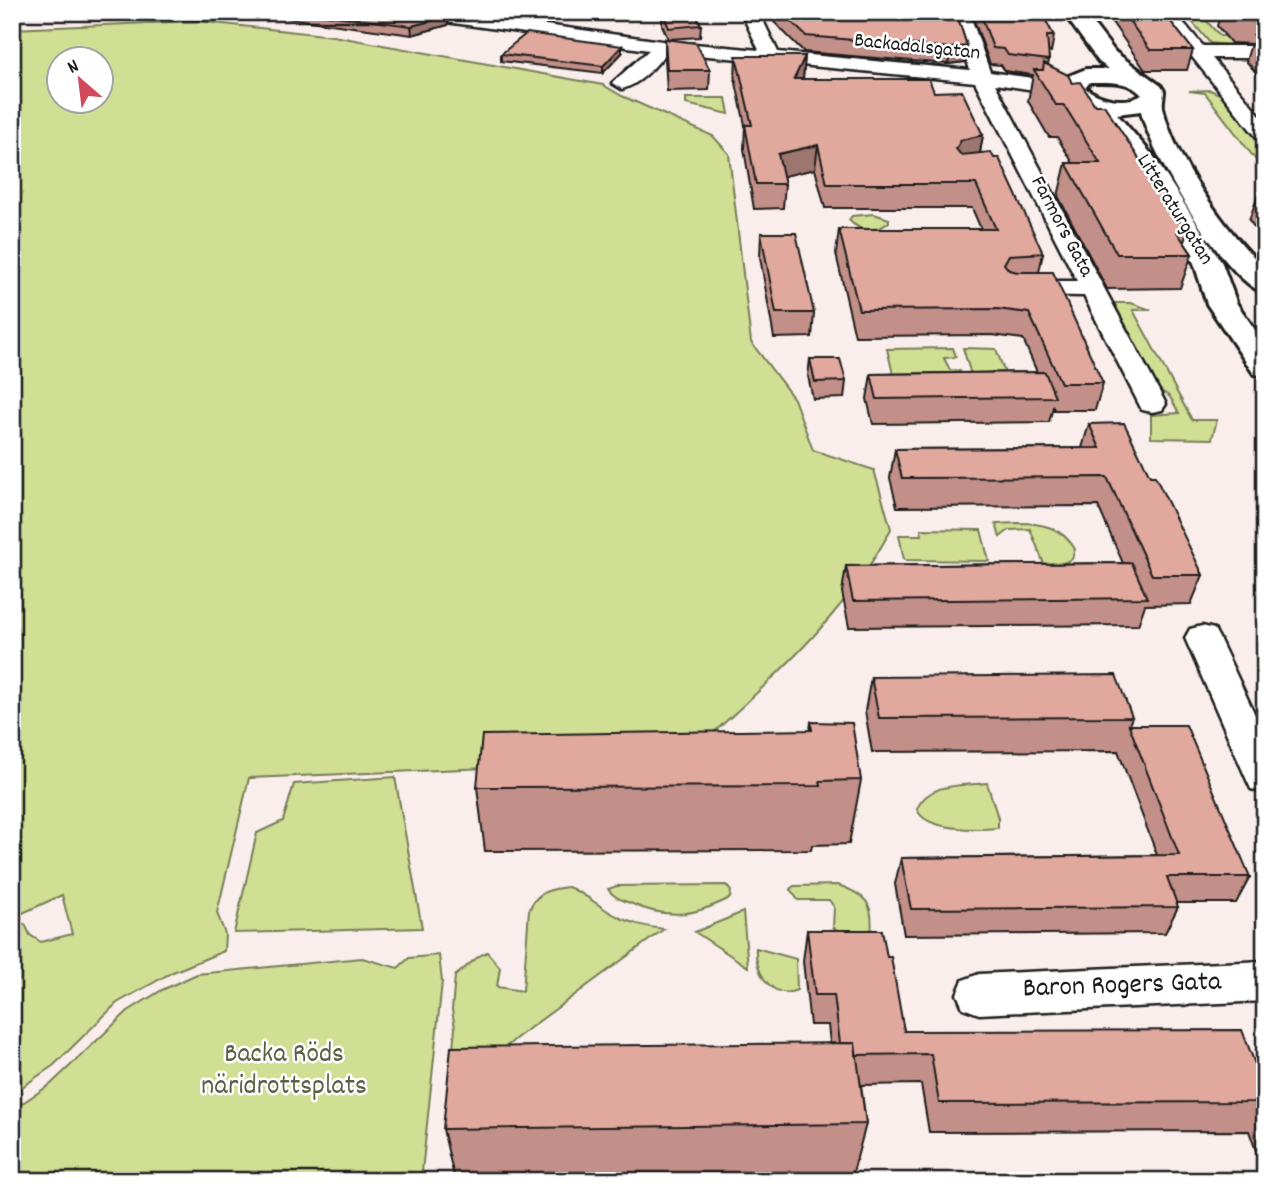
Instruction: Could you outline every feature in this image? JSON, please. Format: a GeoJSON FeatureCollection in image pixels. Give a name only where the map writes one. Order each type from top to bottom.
{"type":"FeatureCollection","features":[{"type":"Feature","properties":{"kind":"street","name":"Backadalsgatan"},"geometry":{"type":"LineString","coordinates":[[410,12],[662,46],[992,78],[1076,75]]}},
{"type":"Feature","properties":{"kind":"street"},"geometry":{"type":"LineString","coordinates":[[544,12],[550,24],[546,31]]}},
{"type":"Feature","properties":{"kind":"street"},"geometry":{"type":"LineString","coordinates":[[771,56],[770,48],[751,13],[773,12]]}},
{"type":"Feature","properties":{"kind":"street","name":"Farmors Gata"},"geometry":{"type":"LineString","coordinates":[[960,12],[992,78],[1028,166],[1152,404]]}},
{"type":"Feature","properties":{"kind":"street","name":"Litteraturgatan"},"geometry":{"type":"LineString","coordinates":[[1064,18],[1076,75],[1145,162],[1208,263],[1222,304],[1265,367]]}},
{"type":"Feature","properties":{"kind":"street","name":"Litteraturgatan"},"geometry":{"type":"LineString","coordinates":[[1064,18],[1144,91],[1153,123],[1168,153],[1245,269],[1265,284]]}},
{"type":"Feature","properties":{"kind":"street"},"geometry":{"type":"LineString","coordinates":[[1171,19],[1265,135]]}},
{"type":"Feature","properties":{"kind":"street"},"geometry":{"type":"LineString","coordinates":[[622,83],[645,67],[662,46]]}},
{"type":"Feature","properties":{"kind":"street"},"geometry":{"type":"LineString","coordinates":[[1198,52],[1265,52]]}},
{"type":"Feature","properties":{"kind":"street"},"geometry":{"type":"LineString","coordinates":[[1076,75],[1112,75],[1144,91]]}},
{"type":"Feature","properties":{"kind":"street","name":"Farmors Gata"},"geometry":{"type":"LineString","coordinates":[[1004,166],[1028,166]]}},
{"type":"Feature","properties":{"kind":"street","name":"Farmors Gata"},"geometry":{"type":"LineString","coordinates":[[1013,288],[1093,289]]}},
{"type":"Feature","properties":{"kind":"street"},"geometry":{"type":"LineString","coordinates":[[1202,638],[1265,778]]}},
{"type":"Feature","properties":{"kind":"street","name":"Baron Rogers Gata"},"geometry":{"type":"LineString","coordinates":[[979,993],[1265,981]]}},
{"type":"Feature","properties":{"kind":"green space"},"geometry":{"type":"Polygon","coordinates":[[[1188,17],[1204,18],[1220,36],[1265,36],[1265,50],[1210,43],[1188,17]]]}},
{"type":"Feature","properties":{"kind":"green space"},"geometry":{"type":"Polygon","coordinates":[[[196,21],[333,36],[603,85],[713,136],[729,154],[751,342],[794,399],[813,450],[874,470],[891,529],[872,562],[824,624],[740,709],[683,760],[249,778],[217,913],[225,934],[224,951],[173,972],[117,1003],[54,1065],[12,1094],[12,928],[25,924],[30,935],[41,942],[72,934],[62,895],[12,918],[12,29],[196,21]]]}},
{"type":"Feature","properties":{"kind":"green space"},"geometry":{"type":"Polygon","coordinates":[[[1210,90],[1224,96],[1265,148],[1265,172],[1205,93],[1189,91],[1210,90]]]}},
{"type":"Feature","properties":{"kind":"green space"},"geometry":{"type":"Polygon","coordinates":[[[686,98],[726,98],[729,114],[686,104],[686,98]]]}},
{"type":"Feature","properties":{"kind":"green space"},"geometry":{"type":"Polygon","coordinates":[[[874,214],[889,219],[889,222],[880,228],[863,229],[849,220],[852,216],[874,214]]]}},
{"type":"Feature","properties":{"kind":"green space"},"geometry":{"type":"Polygon","coordinates":[[[1114,303],[1131,303],[1151,310],[1133,310],[1192,420],[1217,420],[1212,439],[1151,438],[1151,415],[1179,413],[1170,397],[1157,388],[1114,303]]]}},
{"type":"Feature","properties":{"kind":"green space"},"geometry":{"type":"Polygon","coordinates":[[[953,348],[956,357],[944,358],[950,370],[960,371],[965,381],[895,382],[887,349],[953,348]]]}},
{"type":"Feature","properties":{"kind":"green space"},"geometry":{"type":"Polygon","coordinates":[[[963,348],[996,349],[1006,376],[972,378],[963,348]]]}},
{"type":"Feature","properties":{"kind":"green space"},"geometry":{"type":"Polygon","coordinates":[[[996,524],[1043,525],[1058,531],[1075,549],[1072,559],[1046,569],[1030,529],[1009,530],[1000,537],[996,524]]]}},
{"type":"Feature","properties":{"kind":"green space"},"geometry":{"type":"Polygon","coordinates":[[[921,529],[981,530],[989,561],[904,560],[899,535],[922,535],[921,529]]]}},
{"type":"Feature","properties":{"kind":"green space"},"geometry":{"type":"Polygon","coordinates":[[[395,777],[422,928],[234,933],[257,833],[283,821],[294,784],[395,777]]]}},
{"type":"Feature","properties":{"kind":"green space"},"geometry":{"type":"Polygon","coordinates":[[[987,783],[998,818],[998,828],[953,828],[930,822],[917,809],[922,800],[937,790],[957,785],[987,783]]]}},
{"type":"Feature","properties":{"kind":"green space"},"geometry":{"type":"Polygon","coordinates":[[[726,885],[731,891],[730,898],[705,909],[681,914],[644,908],[618,898],[608,889],[617,886],[726,885]]]}},
{"type":"Feature","properties":{"kind":"green space"},"geometry":{"type":"Polygon","coordinates":[[[838,885],[857,893],[867,903],[871,917],[871,936],[844,935],[833,927],[834,907],[829,900],[798,900],[790,889],[794,886],[838,885]]]}},
{"type":"Feature","properties":{"kind":"green space"},"geometry":{"type":"Polygon","coordinates":[[[568,887],[624,919],[643,926],[664,929],[519,1036],[448,1095],[455,1028],[452,1010],[455,976],[487,952],[500,967],[497,987],[523,991],[529,910],[544,892],[568,887]]]}},
{"type":"Feature","properties":{"kind":"green space"},"geometry":{"type":"Polygon","coordinates":[[[743,912],[748,967],[695,932],[743,912]]]}},
{"type":"Feature","properties":{"kind":"green space"},"geometry":{"type":"Polygon","coordinates":[[[756,948],[796,959],[797,990],[779,991],[766,981],[758,965],[756,948]]]}},
{"type":"Feature","properties":{"kind":"green space","name":"Backa Röds näridrottsplats"},"geometry":{"type":"Polygon","coordinates":[[[439,955],[442,982],[421,1181],[12,1181],[12,1110],[51,1084],[128,1011],[162,990],[197,974],[362,958],[398,968],[409,958],[439,955]]]}},
{"type":"Feature","properties":{"kind":"building"},"geometry":{"type":"Polygon","coordinates":[[[304,12],[416,12],[447,17],[411,26],[304,12]]]}},
{"type":"Feature","properties":{"kind":"building"},"geometry":{"type":"Polygon","coordinates":[[[662,12],[695,12],[701,25],[669,28],[662,12]]]}},
{"type":"Feature","properties":{"kind":"building"},"geometry":{"type":"Polygon","coordinates":[[[781,12],[956,12],[967,46],[951,48],[806,36],[781,12]]]}},
{"type":"Feature","properties":{"kind":"building"},"geometry":{"type":"Polygon","coordinates":[[[980,12],[1041,12],[1054,36],[1047,36],[1049,60],[1008,55],[1004,49],[993,48],[980,12]]]}},
{"type":"Feature","properties":{"kind":"building"},"geometry":{"type":"Polygon","coordinates":[[[1123,12],[1163,12],[1193,50],[1150,50],[1123,12]]]}},
{"type":"Feature","properties":{"kind":"building"},"geometry":{"type":"Polygon","coordinates":[[[1234,12],[1265,12],[1265,19],[1239,18],[1234,12]]]}},
{"type":"Feature","properties":{"kind":"building"},"geometry":{"type":"Polygon","coordinates":[[[527,33],[622,46],[603,66],[501,54],[527,33]]]}},
{"type":"Feature","properties":{"kind":"building"},"geometry":{"type":"Polygon","coordinates":[[[1254,35],[1265,35],[1265,47],[1254,35]]]}},
{"type":"Feature","properties":{"kind":"building"},"geometry":{"type":"Polygon","coordinates":[[[665,39],[696,43],[710,70],[667,70],[665,39]]]}},
{"type":"Feature","properties":{"kind":"building"},"geometry":{"type":"Polygon","coordinates":[[[736,56],[805,56],[794,79],[929,79],[934,92],[962,91],[983,135],[961,140],[956,149],[961,155],[991,152],[994,158],[999,158],[1043,253],[1009,255],[1004,264],[1009,270],[1018,272],[1053,272],[1103,383],[1061,383],[1029,313],[997,309],[859,310],[839,229],[996,229],[976,184],[827,184],[818,145],[778,154],[785,184],[756,184],[745,125],[752,125],[736,56]]]}},
{"type":"Feature","properties":{"kind":"building"},"geometry":{"type":"Polygon","coordinates":[[[1044,63],[1068,75],[1072,83],[1080,82],[1095,105],[1104,105],[1187,232],[1177,232],[1192,254],[1117,254],[1066,163],[1100,163],[1064,105],[1056,105],[1034,70],[1043,70],[1044,63]]]}},
{"type":"Feature","properties":{"kind":"building"},"geometry":{"type":"Polygon","coordinates":[[[761,233],[796,233],[814,313],[776,313],[761,233]]]}},
{"type":"Feature","properties":{"kind":"building"},"geometry":{"type":"Polygon","coordinates":[[[810,359],[840,359],[846,381],[815,382],[810,359]]]}},
{"type":"Feature","properties":{"kind":"building"},"geometry":{"type":"Polygon","coordinates":[[[1045,372],[1055,397],[877,399],[871,374],[1045,372]]]}},
{"type":"Feature","properties":{"kind":"building"},"geometry":{"type":"Polygon","coordinates":[[[1124,423],[1150,476],[1155,476],[1203,575],[1152,575],[1107,477],[902,478],[895,449],[1100,448],[1089,424],[1124,423]]]}},
{"type":"Feature","properties":{"kind":"building"},"geometry":{"type":"Polygon","coordinates":[[[1132,563],[1147,598],[853,601],[846,566],[1132,563]]]}},
{"type":"Feature","properties":{"kind":"building"},"geometry":{"type":"Polygon","coordinates":[[[1116,675],[1132,717],[879,718],[871,677],[1116,675]]]}},
{"type":"Feature","properties":{"kind":"building"},"geometry":{"type":"Polygon","coordinates":[[[811,722],[852,723],[861,780],[820,781],[821,786],[477,787],[482,735],[812,730],[811,722]]]}},
{"type":"Feature","properties":{"kind":"building"},"geometry":{"type":"Polygon","coordinates":[[[1129,725],[1186,725],[1250,877],[1167,877],[1178,907],[911,909],[901,858],[1179,855],[1129,725]]]}},
{"type":"Feature","properties":{"kind":"building"},"geometry":{"type":"Polygon","coordinates":[[[807,930],[882,930],[887,957],[891,957],[904,1031],[1242,1030],[1265,1090],[1265,1102],[939,1103],[931,1054],[856,1055],[855,1043],[840,1043],[834,995],[815,995],[807,930]]]}},
{"type":"Feature","properties":{"kind":"building"},"geometry":{"type":"Polygon","coordinates":[[[855,1043],[866,1124],[443,1129],[451,1047],[855,1043]]]}}]}
